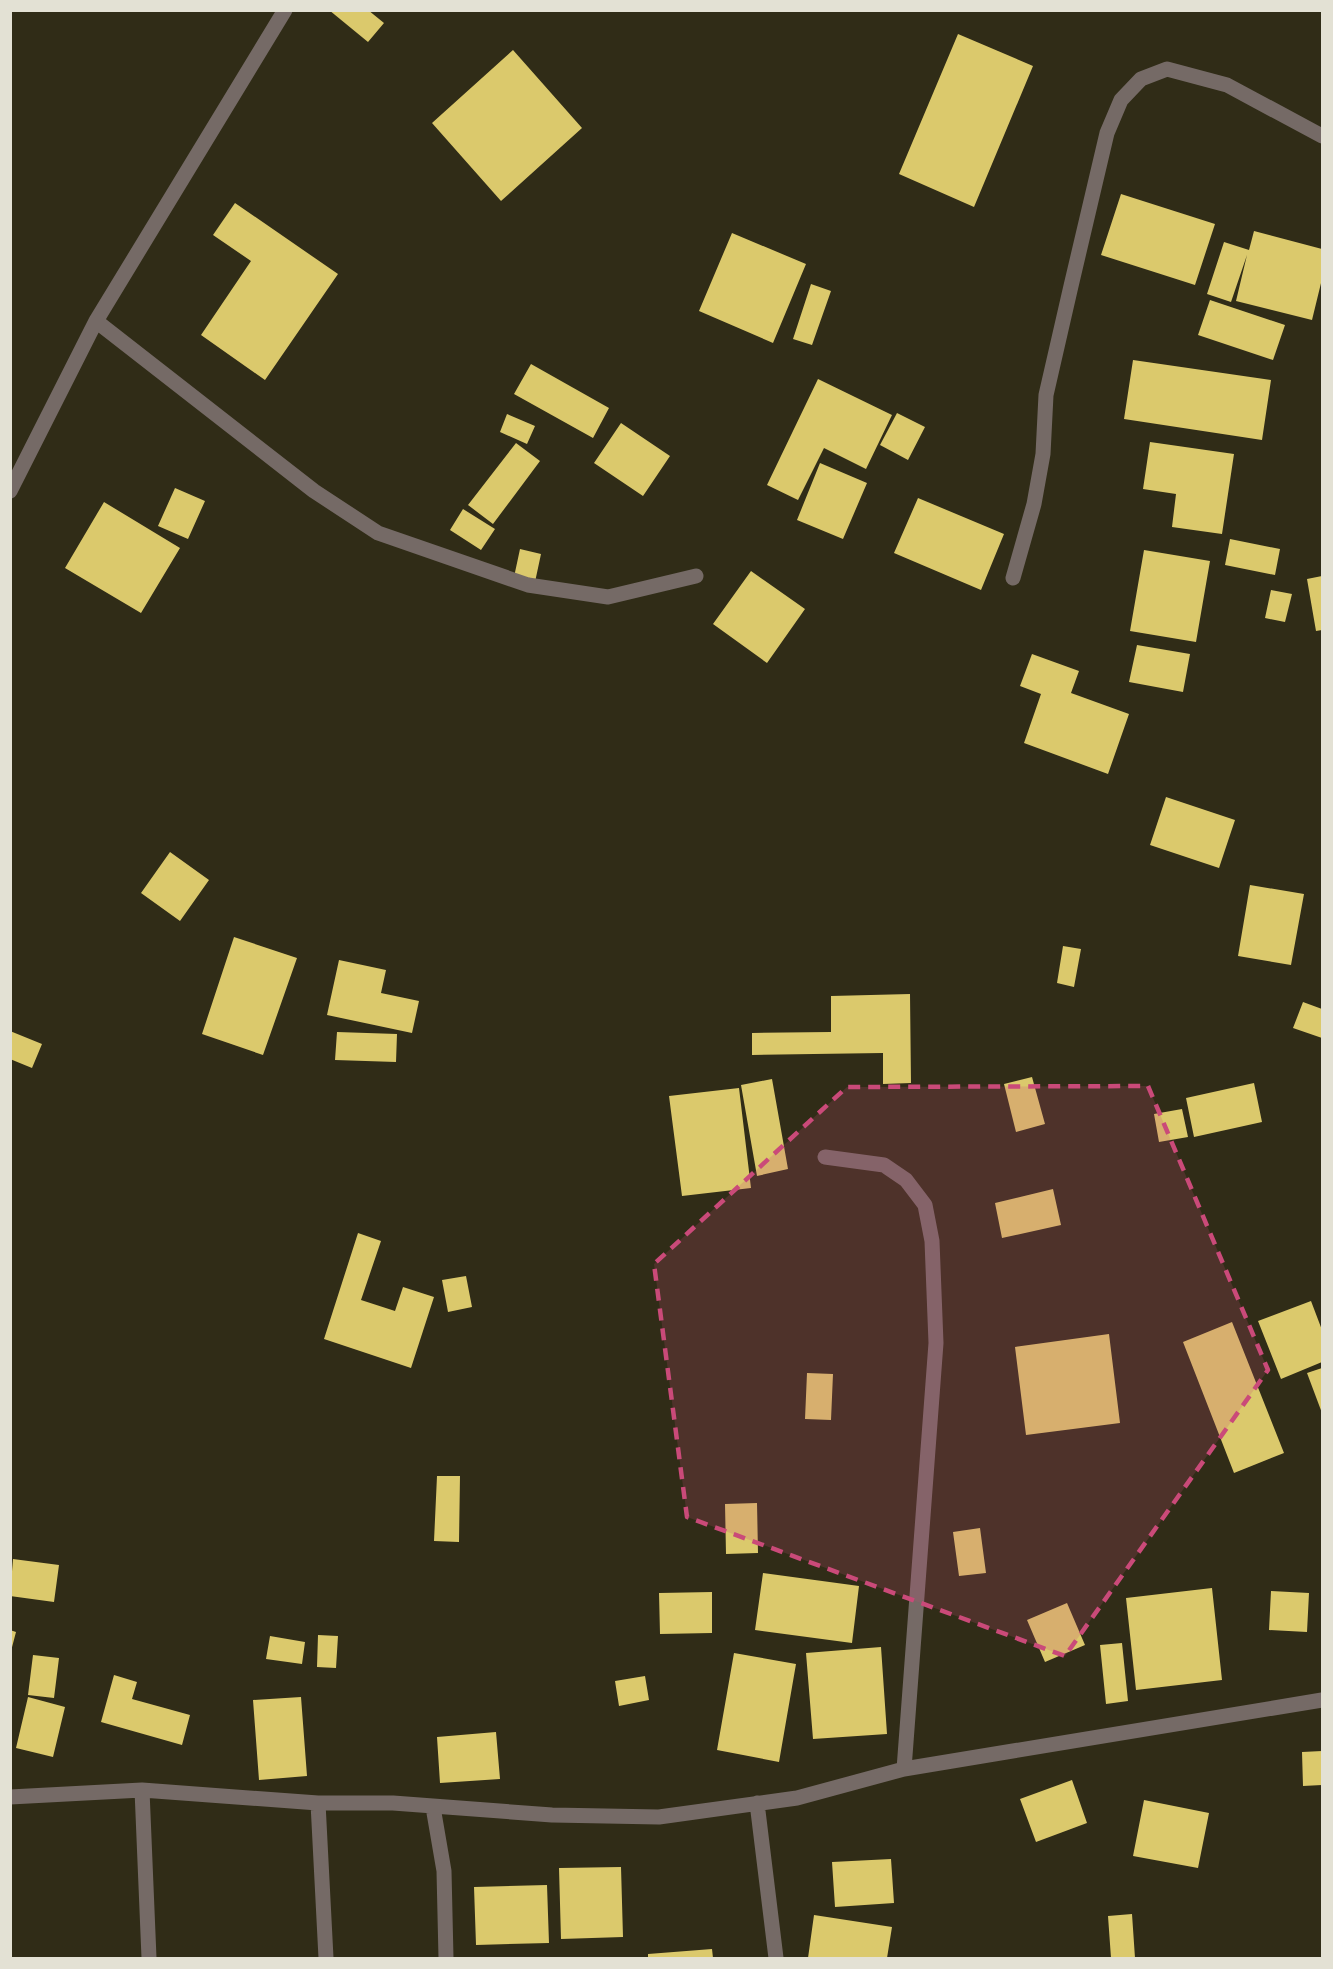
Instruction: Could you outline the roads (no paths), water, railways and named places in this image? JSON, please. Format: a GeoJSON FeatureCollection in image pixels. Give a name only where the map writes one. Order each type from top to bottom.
{"type":"FeatureCollection","features":[{"type":"Feature","properties":{"kind":"street"},"geometry":{"type":"LineString","coordinates":[[10,491],[96,321],[285,10]]}},
{"type":"Feature","properties":{"kind":"street"},"geometry":{"type":"LineString","coordinates":[[1013,578],[1034,504],[1043,454],[1046,396],[1107,133],[1121,100],[1141,79],[1167,69],[1227,85],[1323,136]]}},
{"type":"Feature","properties":{"kind":"street"},"geometry":{"type":"LineString","coordinates":[[96,321],[314,490],[378,533],[528,585],[608,597],[696,576]]}},
{"type":"Feature","properties":{"kind":"street"},"geometry":{"type":"LineString","coordinates":[[825,1157],[884,1165],[906,1180],[925,1205],[932,1241],[936,1343],[904,1769]]}},
{"type":"Feature","properties":{"kind":"street"},"geometry":{"type":"LineString","coordinates":[[10,1797],[142,1791],[318,1803],[393,1803],[552,1815],[659,1817],[797,1798],[904,1769],[1323,1700]]}},
{"type":"Feature","properties":{"kind":"street"},"geometry":{"type":"LineString","coordinates":[[142,1791],[148,1959]]}},
{"type":"Feature","properties":{"kind":"street"},"geometry":{"type":"LineString","coordinates":[[318,1803],[326,1959]]}},
{"type":"Feature","properties":{"kind":"street"},"geometry":{"type":"LineString","coordinates":[[757,1803],[776,1959]]}},
{"type":"Feature","properties":{"kind":"street"},"geometry":{"type":"LineString","coordinates":[[433,1807],[444,1871],[446,1959]]}}]}
